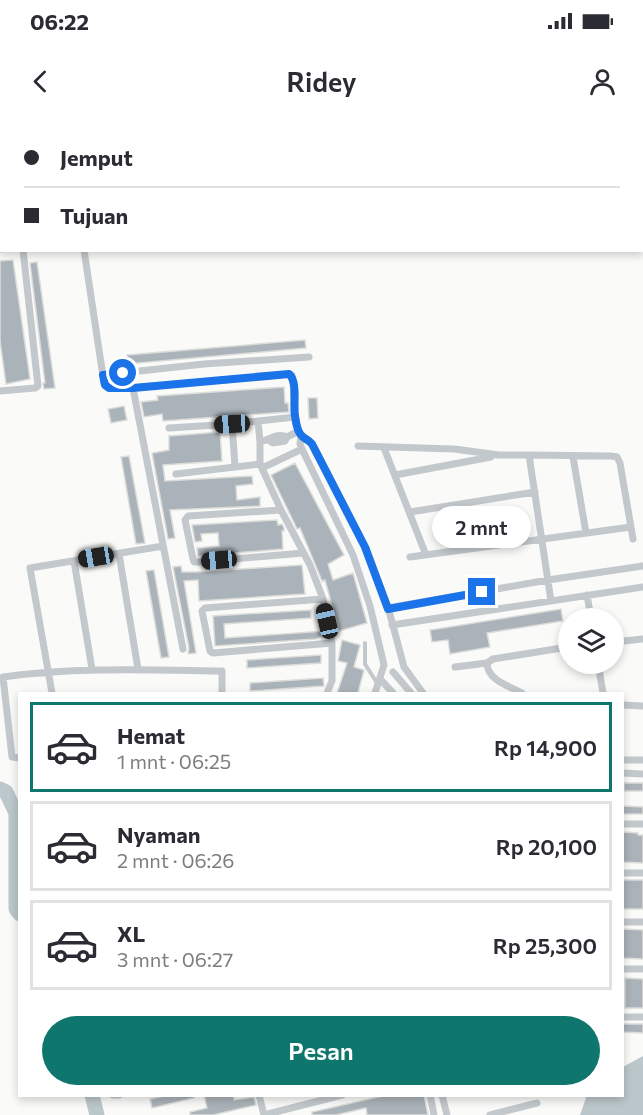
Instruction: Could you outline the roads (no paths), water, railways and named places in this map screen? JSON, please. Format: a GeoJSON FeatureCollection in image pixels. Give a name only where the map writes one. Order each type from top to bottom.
{"type":"FeatureCollection","features":[{"type":"Feature","properties":{"kind":"street"},"geometry":{"type":"LineString","coordinates":[[0,391],[38,386],[23,252]]}},
{"type":"Feature","properties":{"kind":"street"},"geometry":{"type":"LineString","coordinates":[[84,252],[104,383],[107,387],[133,388],[289,374],[293,379],[295,417],[300,434],[300,444],[353,555],[370,606],[384,665],[375,692]]}},
{"type":"Feature","properties":{"kind":"street"},"geometry":{"type":"LineString","coordinates":[[103,375],[204,364],[309,357]]}},
{"type":"Feature","properties":{"kind":"street"},"geometry":{"type":"LineString","coordinates":[[133,388],[183,649]]}},
{"type":"Feature","properties":{"kind":"street"},"geometry":{"type":"LineString","coordinates":[[169,428],[295,417]]}},
{"type":"Feature","properties":{"kind":"street"},"geometry":{"type":"LineString","coordinates":[[258,421],[261,466],[310,565],[322,599],[332,642],[333,677],[327,692]]}},
{"type":"Feature","properties":{"kind":"street"},"geometry":{"type":"LineString","coordinates":[[232,424],[235,466]]}},
{"type":"Feature","properties":{"kind":"street"},"geometry":{"type":"LineString","coordinates":[[260,442],[285,441],[287,437],[300,434],[312,444],[365,547],[388,609],[405,669],[422,692]]}},
{"type":"Feature","properties":{"kind":"street"},"geometry":{"type":"LineString","coordinates":[[358,446],[454,449],[499,455],[611,456],[619,459],[633,539]]}},
{"type":"Feature","properties":{"kind":"street"},"geometry":{"type":"LineString","coordinates":[[384,448],[426,555]]}},
{"type":"Feature","properties":{"kind":"street"},"geometry":{"type":"LineString","coordinates":[[176,474],[235,466],[261,466],[302,449]]}},
{"type":"Feature","properties":{"kind":"street"},"geometry":{"type":"LineString","coordinates":[[395,475],[499,455]]}},
{"type":"Feature","properties":{"kind":"street"},"geometry":{"type":"LineString","coordinates":[[529,455],[551,601]]}},
{"type":"Feature","properties":{"kind":"street"},"geometry":{"type":"LineString","coordinates":[[573,456],[586,533]]}},
{"type":"Feature","properties":{"kind":"street"},"geometry":{"type":"LineString","coordinates":[[410,513],[535,492]]}},
{"type":"Feature","properties":{"kind":"street"},"geometry":{"type":"LineString","coordinates":[[281,510],[188,516],[185,520],[193,559],[198,562],[303,553]]}},
{"type":"Feature","properties":{"kind":"street"},"geometry":{"type":"LineString","coordinates":[[410,557],[631,526]]}},
{"type":"Feature","properties":{"kind":"street"},"geometry":{"type":"LineString","coordinates":[[52,692],[30,568],[163,546]]}},
{"type":"Feature","properties":{"kind":"street"},"geometry":{"type":"LineString","coordinates":[[118,554],[138,669]]}},
{"type":"Feature","properties":{"kind":"street"},"geometry":{"type":"LineString","coordinates":[[74,561],[92,669]]}},
{"type":"Feature","properties":{"kind":"street"},"geometry":{"type":"LineString","coordinates":[[388,609],[548,580],[643,566]]}},
{"type":"Feature","properties":{"kind":"street"},"geometry":{"type":"LineString","coordinates":[[392,625],[643,587]]}},
{"type":"Feature","properties":{"kind":"street"},"geometry":{"type":"LineString","coordinates":[[587,595],[589,608]]}},
{"type":"Feature","properties":{"kind":"street"},"geometry":{"type":"LineString","coordinates":[[322,599],[205,608],[202,611],[210,651],[213,653],[332,642]]}},
{"type":"Feature","properties":{"kind":"street"},"geometry":{"type":"LineString","coordinates":[[624,641],[643,639]]}},
{"type":"Feature","properties":{"kind":"street"},"geometry":{"type":"LineString","coordinates":[[455,667],[558,649]]}},
{"type":"Feature","properties":{"kind":"street"},"geometry":{"type":"LineString","coordinates":[[487,663],[487,670],[493,677],[520,692]]}},
{"type":"Feature","properties":{"kind":"street"},"geometry":{"type":"LineString","coordinates":[[18,758],[12,757],[2,678],[48,671],[92,669],[222,671],[222,692]]}},
{"type":"Feature","properties":{"kind":"street"},"geometry":{"type":"LineString","coordinates":[[379,681],[393,672],[405,669]]}},
{"type":"Feature","properties":{"kind":"street"},"geometry":{"type":"LineString","coordinates":[[393,672],[410,692]]}},
{"type":"Feature","properties":{"kind":"street"},"geometry":{"type":"LineString","coordinates":[[600,674],[603,692]]}},
{"type":"Feature","properties":{"kind":"street"},"geometry":{"type":"LineString","coordinates":[[379,681],[392,692]]}},
{"type":"Feature","properties":{"kind":"street"},"geometry":{"type":"LineString","coordinates":[[624,705],[643,706]]}},
{"type":"Feature","properties":{"kind":"street"},"geometry":{"type":"LineString","coordinates":[[624,760],[643,760]]}},
{"type":"Feature","properties":{"kind":"street"},"geometry":{"type":"LineString","coordinates":[[624,773],[643,774]]}},
{"type":"Feature","properties":{"kind":"street"},"geometry":{"type":"LineString","coordinates":[[624,824],[643,824]]}},
{"type":"Feature","properties":{"kind":"street"},"geometry":{"type":"LineString","coordinates":[[624,873],[643,873]]}},
{"type":"Feature","properties":{"kind":"street"},"geometry":{"type":"LineString","coordinates":[[624,922],[643,922]]}},
{"type":"Feature","properties":{"kind":"street"},"geometry":{"type":"LineString","coordinates":[[624,969],[643,969]]}},
{"type":"Feature","properties":{"kind":"street"},"geometry":{"type":"LineString","coordinates":[[624,1017],[643,1017]]}},
{"type":"Feature","properties":{"kind":"street"},"geometry":{"type":"LineString","coordinates":[[260,1097],[264,1115],[334,1097]]}},
{"type":"Feature","properties":{"kind":"street"},"geometry":{"type":"LineString","coordinates":[[430,1097],[434,1115]]}},
{"type":"Feature","properties":{"kind":"street"},"geometry":{"type":"LineString","coordinates":[[442,1097],[447,1115]]}},
{"type":"Feature","properties":{"kind":"street"},"geometry":{"type":"LineString","coordinates":[[490,1115],[537,1103]]}},
{"type":"Feature","properties":{"kind":"lane"},"geometry":{"type":"LineString","coordinates":[[365,643],[365,664],[379,681]]}},
{"type":"Feature","properties":{"kind":"waterway"},"geometry":{"type":"LineString","coordinates":[[0,789],[6,792],[16,813],[16,909],[18,912]]}},
{"type":"Feature","properties":{"kind":"waterway"},"geometry":{"type":"LineString","coordinates":[[92,1097],[97,1115]]}}]}
